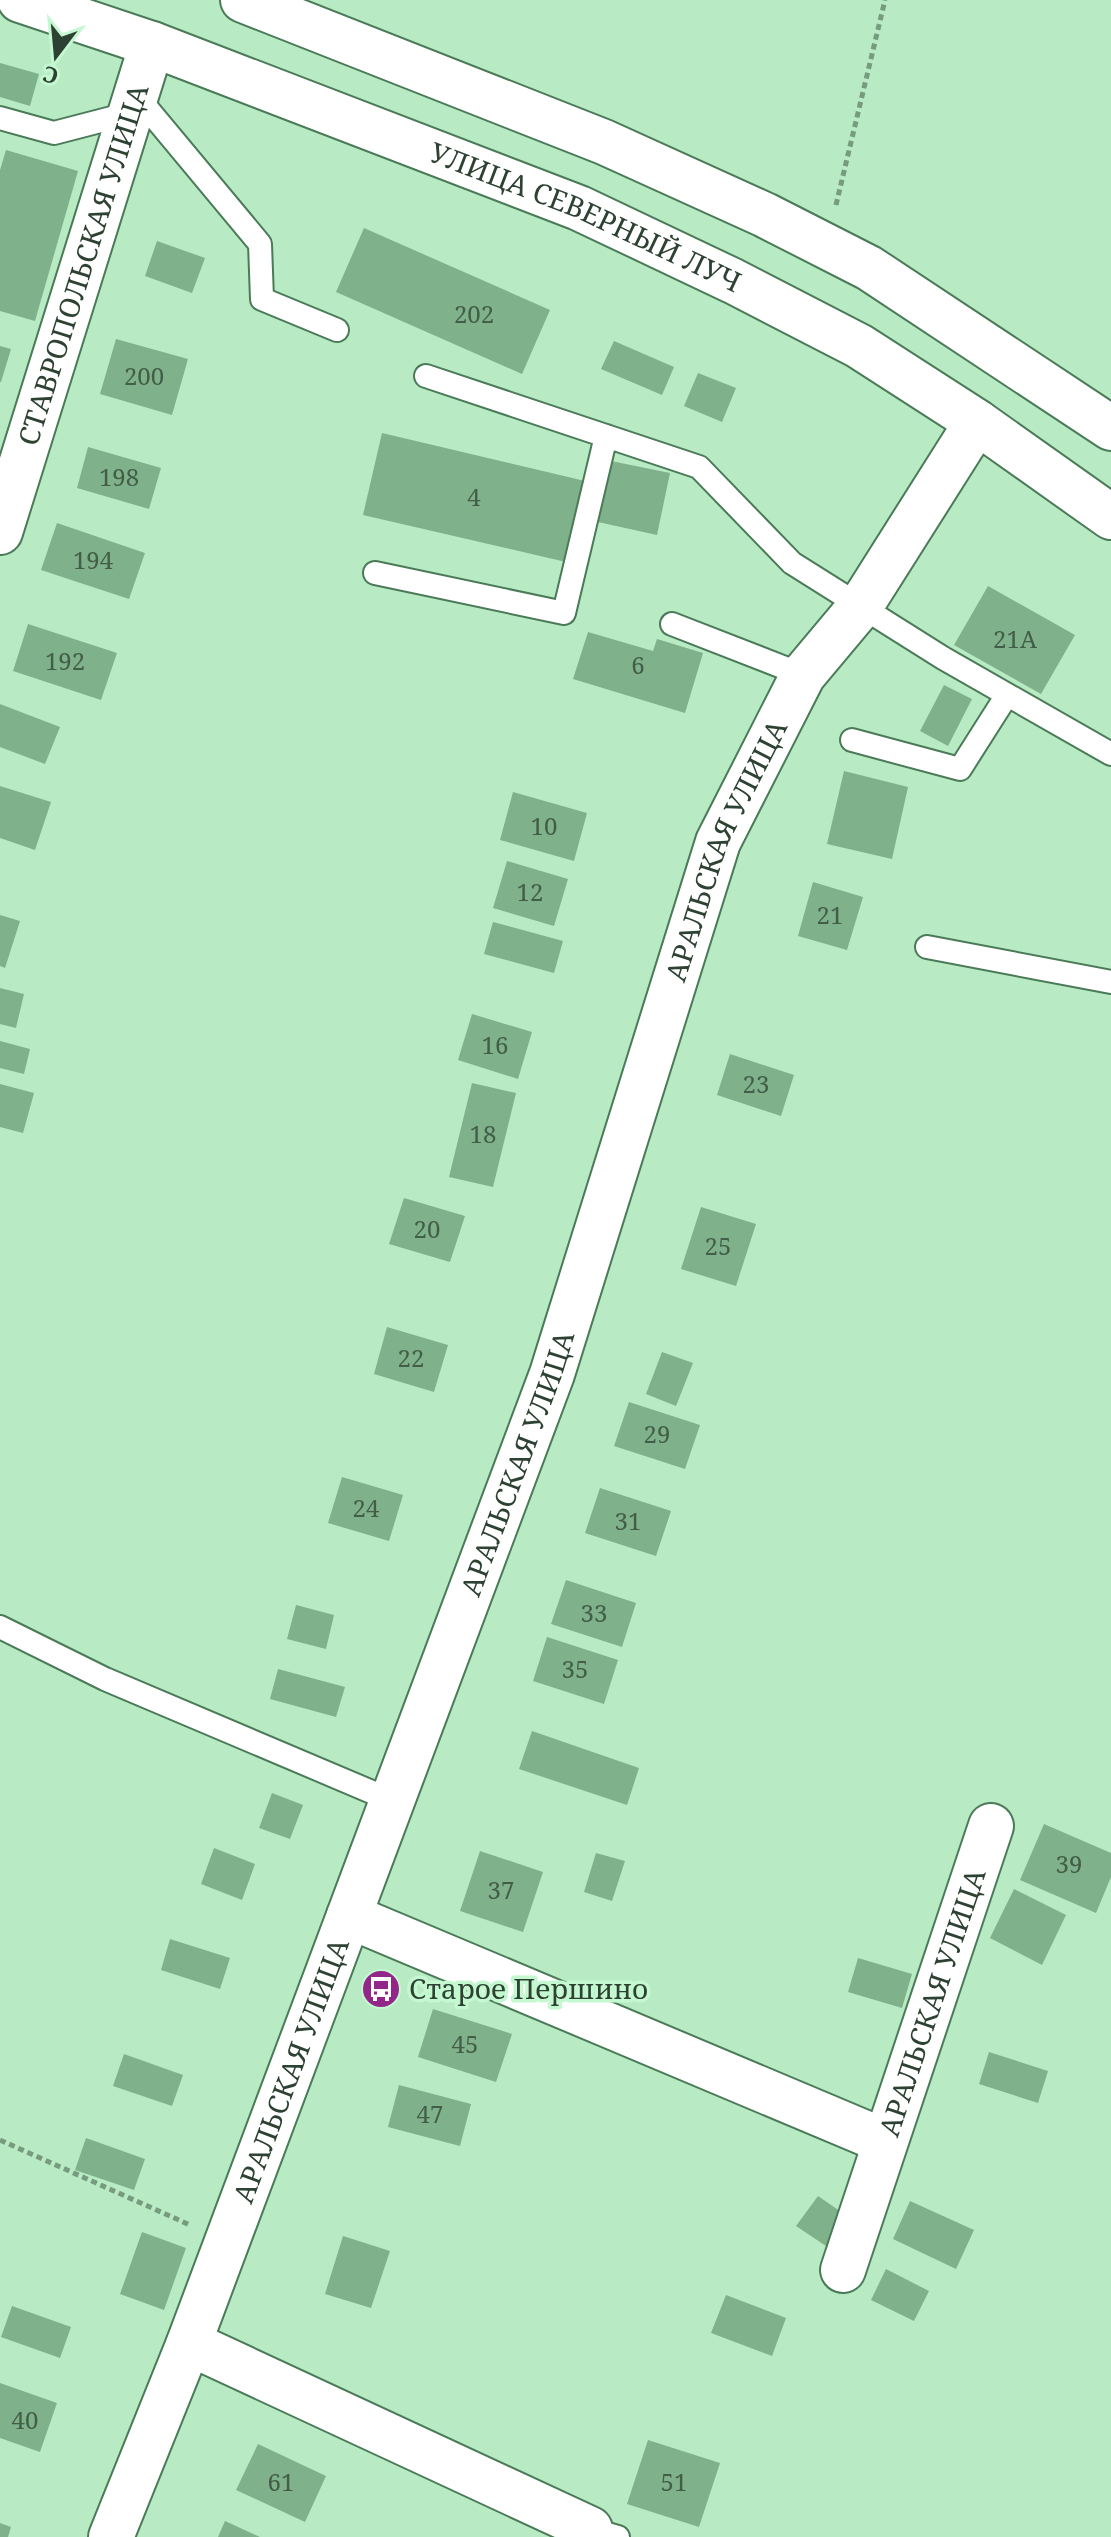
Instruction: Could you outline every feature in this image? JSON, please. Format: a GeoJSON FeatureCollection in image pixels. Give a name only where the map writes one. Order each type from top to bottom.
{"type":"FeatureCollection","features":[{"type":"Feature","properties":{"kind":"street","name":"УЛИЦА СЕВЕРНЫЙ ЛУЧ"},"geometry":{"type":"LineString","coordinates":[[20,0],[152,44],[579,208],[733,281],[859,346],[977,422],[1111,517]]}},
{"type":"Feature","properties":{"kind":"street"},"geometry":{"type":"LineString","coordinates":[[243,0],[604,142],[765,215],[900,288],[1111,428]]}},
{"type":"Feature","properties":{"kind":"street","name":"СТАВРОПОЛЬСКАЯ УЛИЦА"},"geometry":{"type":"LineString","coordinates":[[0,532],[152,44]]}},
{"type":"Feature","properties":{"kind":"street","name":"АРАЛЬСКАЯ УЛИЦА"},"geometry":{"type":"LineString","coordinates":[[111,2537],[189,2343],[552,1374],[718,842],[803,675],[860,607],[977,422]]}},
{"type":"Feature","properties":{"kind":"street","name":"АРАЛЬСКАЯ УЛИЦА"},"geometry":{"type":"LineString","coordinates":[[843,2270],[991,1826]]}},
{"type":"Feature","properties":{"kind":"street"},"geometry":{"type":"LineString","coordinates":[[349,1916],[884,2141]]}},
{"type":"Feature","properties":{"kind":"street"},"geometry":{"type":"LineString","coordinates":[[189,2343],[598,2534]]}},
{"type":"Feature","properties":{"kind":"lane"},"geometry":{"type":"LineString","coordinates":[[0,118],[54,133],[134,104],[260,244],[262,299],[337,330]]}},
{"type":"Feature","properties":{"kind":"lane"},"geometry":{"type":"LineString","coordinates":[[426,376],[699,467],[792,563],[860,607],[1111,754]]}},
{"type":"Feature","properties":{"kind":"lane"},"geometry":{"type":"LineString","coordinates":[[375,573],[564,613],[606,436]]}},
{"type":"Feature","properties":{"kind":"lane"},"geometry":{"type":"LineString","coordinates":[[672,624],[803,675]]}},
{"type":"Feature","properties":{"kind":"lane"},"geometry":{"type":"LineString","coordinates":[[852,740],[960,769],[1007,695]]}},
{"type":"Feature","properties":{"kind":"lane"},"geometry":{"type":"LineString","coordinates":[[927,947],[1111,982]]}},
{"type":"Feature","properties":{"kind":"lane"},"geometry":{"type":"LineString","coordinates":[[0,1627],[105,1679],[393,1801]]}},
{"type":"Feature","properties":{"kind":"path"},"geometry":{"type":"LineString","coordinates":[[826,246],[885,0]]}},
{"type":"Feature","properties":{"kind":"path"},"geometry":{"type":"LineString","coordinates":[[0,2140],[227,2241]]}},
{"type":"Feature","properties":{"kind":"building"},"geometry":{"type":"Polygon","coordinates":[[[0,63],[39,74],[30,106],[0,97],[0,63]]]}},
{"type":"Feature","properties":{"kind":"building"},"geometry":{"type":"Polygon","coordinates":[[[6,150],[78,171],[35,321],[0,311],[0,170],[6,150]]]}},
{"type":"Feature","properties":{"kind":"building"},"geometry":{"type":"Polygon","coordinates":[[[364,228],[550,310],[522,374],[336,292],[364,228]]]}},
{"type":"Feature","properties":{"kind":"building"},"geometry":{"type":"Polygon","coordinates":[[[157,241],[205,258],[192,293],[145,276],[157,241]]]}},
{"type":"Feature","properties":{"kind":"building"},"geometry":{"type":"Polygon","coordinates":[[[116,339],[188,359],[172,415],[100,394],[116,339]]]}},
{"type":"Feature","properties":{"kind":"building"},"geometry":{"type":"Polygon","coordinates":[[[614,341],[674,367],[662,395],[601,369],[614,341]]]}},
{"type":"Feature","properties":{"kind":"building"},"geometry":{"type":"Polygon","coordinates":[[[0,346],[11,349],[1,382],[0,382],[0,346]]]}},
{"type":"Feature","properties":{"kind":"building"},"geometry":{"type":"Polygon","coordinates":[[[698,373],[736,388],[722,422],[684,406],[698,373]]]}},
{"type":"Feature","properties":{"kind":"building"},"geometry":{"type":"Polygon","coordinates":[[[382,433],[585,481],[566,562],[363,515],[382,433]]]}},
{"type":"Feature","properties":{"kind":"building"},"geometry":{"type":"Polygon","coordinates":[[[88,447],[161,468],[149,509],[77,488],[88,447]]]}},
{"type":"Feature","properties":{"kind":"building"},"geometry":{"type":"Polygon","coordinates":[[[611,461],[670,473],[657,535],[598,522],[611,461]]]}},
{"type":"Feature","properties":{"kind":"building"},"geometry":{"type":"Polygon","coordinates":[[[57,523],[145,553],[129,599],[41,570],[57,523]]]}},
{"type":"Feature","properties":{"kind":"building"},"geometry":{"type":"Polygon","coordinates":[[[988,586],[1075,635],[1041,694],[954,645],[988,586]]]}},
{"type":"Feature","properties":{"kind":"building"},"geometry":{"type":"Polygon","coordinates":[[[28,624],[117,653],[101,700],[13,671],[28,624]]]}},
{"type":"Feature","properties":{"kind":"building"},"geometry":{"type":"Polygon","coordinates":[[[588,632],[653,651],[657,639],[703,653],[685,713],[573,679],[588,632]]]}},
{"type":"Feature","properties":{"kind":"building"},"geometry":{"type":"Polygon","coordinates":[[[944,685],[972,699],[948,746],[920,731],[944,685]]]}},
{"type":"Feature","properties":{"kind":"building"},"geometry":{"type":"Polygon","coordinates":[[[0,704],[60,727],[45,764],[0,747],[0,704]]]}},
{"type":"Feature","properties":{"kind":"building"},"geometry":{"type":"Polygon","coordinates":[[[844,771],[908,787],[892,859],[827,844],[844,771]]]}},
{"type":"Feature","properties":{"kind":"building"},"geometry":{"type":"Polygon","coordinates":[[[0,786],[51,802],[35,850],[0,838],[0,786]]]}},
{"type":"Feature","properties":{"kind":"building"},"geometry":{"type":"Polygon","coordinates":[[[513,792],[587,813],[574,861],[500,840],[513,792]]]}},
{"type":"Feature","properties":{"kind":"building"},"geometry":{"type":"Polygon","coordinates":[[[507,861],[568,879],[554,926],[493,908],[507,861]]]}},
{"type":"Feature","properties":{"kind":"building"},"geometry":{"type":"Polygon","coordinates":[[[813,882],[863,897],[847,950],[798,936],[813,882]]]}},
{"type":"Feature","properties":{"kind":"building"},"geometry":{"type":"Polygon","coordinates":[[[0,915],[20,921],[5,968],[0,966],[0,915]]]}},
{"type":"Feature","properties":{"kind":"building"},"geometry":{"type":"Polygon","coordinates":[[[493,922],[563,941],[554,973],[484,954],[493,922]]]}},
{"type":"Feature","properties":{"kind":"building"},"geometry":{"type":"Polygon","coordinates":[[[0,988],[24,994],[16,1028],[0,1024],[0,988]]]}},
{"type":"Feature","properties":{"kind":"building"},"geometry":{"type":"Polygon","coordinates":[[[472,1014],[532,1032],[518,1079],[458,1060],[472,1014]]]}},
{"type":"Feature","properties":{"kind":"building"},"geometry":{"type":"Polygon","coordinates":[[[0,1041],[30,1049],[24,1074],[0,1068],[0,1041]]]}},
{"type":"Feature","properties":{"kind":"building"},"geometry":{"type":"Polygon","coordinates":[[[730,1054],[794,1075],[781,1116],[717,1095],[730,1054]]]}},
{"type":"Feature","properties":{"kind":"building"},"geometry":{"type":"Polygon","coordinates":[[[472,1083],[516,1093],[493,1187],[449,1177],[472,1083]]]}},
{"type":"Feature","properties":{"kind":"building"},"geometry":{"type":"Polygon","coordinates":[[[0,1084],[34,1093],[23,1133],[0,1127],[0,1084]]]}},
{"type":"Feature","properties":{"kind":"building"},"geometry":{"type":"Polygon","coordinates":[[[404,1198],[465,1216],[450,1262],[389,1244],[404,1198]]]}},
{"type":"Feature","properties":{"kind":"building"},"geometry":{"type":"Polygon","coordinates":[[[701,1207],[756,1224],[736,1286],[681,1269],[701,1207]]]}},
{"type":"Feature","properties":{"kind":"building"},"geometry":{"type":"Polygon","coordinates":[[[387,1327],[448,1345],[434,1392],[374,1374],[387,1327]]]}},
{"type":"Feature","properties":{"kind":"building"},"geometry":{"type":"Polygon","coordinates":[[[662,1352],[693,1363],[676,1406],[646,1394],[662,1352]]]}},
{"type":"Feature","properties":{"kind":"building"},"geometry":{"type":"Polygon","coordinates":[[[629,1402],[700,1425],[685,1469],[614,1446],[629,1402]]]}},
{"type":"Feature","properties":{"kind":"building"},"geometry":{"type":"Polygon","coordinates":[[[342,1477],[403,1495],[389,1541],[328,1523],[342,1477]]]}},
{"type":"Feature","properties":{"kind":"building"},"geometry":{"type":"Polygon","coordinates":[[[600,1488],[671,1511],[656,1556],[585,1533],[600,1488]]]}},
{"type":"Feature","properties":{"kind":"building"},"geometry":{"type":"Polygon","coordinates":[[[566,1580],[636,1603],[622,1647],[551,1624],[566,1580]]]}},
{"type":"Feature","properties":{"kind":"building"},"geometry":{"type":"Polygon","coordinates":[[[296,1605],[334,1615],[326,1649],[287,1639],[296,1605]]]}},
{"type":"Feature","properties":{"kind":"building"},"geometry":{"type":"Polygon","coordinates":[[[547,1637],[618,1660],[604,1704],[533,1681],[547,1637]]]}},
{"type":"Feature","properties":{"kind":"building"},"geometry":{"type":"Polygon","coordinates":[[[278,1669],[345,1687],[336,1717],[270,1699],[278,1669]]]}},
{"type":"Feature","properties":{"kind":"building"},"geometry":{"type":"Polygon","coordinates":[[[532,1731],[639,1768],[627,1805],[519,1769],[532,1731]]]}},
{"type":"Feature","properties":{"kind":"building"},"geometry":{"type":"Polygon","coordinates":[[[272,1793],[303,1805],[290,1839],[259,1828],[272,1793]]]}},
{"type":"Feature","properties":{"kind":"building"},"geometry":{"type":"Polygon","coordinates":[[[1044,1824],[1111,1853],[1111,1877],[1096,1913],[1020,1880],[1044,1824]]]}},
{"type":"Feature","properties":{"kind":"building"},"geometry":{"type":"Polygon","coordinates":[[[214,1848],[255,1864],[242,1900],[201,1884],[214,1848]]]}},
{"type":"Feature","properties":{"kind":"building"},"geometry":{"type":"Polygon","coordinates":[[[480,1851],[543,1872],[523,1932],[460,1911],[480,1851]]]}},
{"type":"Feature","properties":{"kind":"building"},"geometry":{"type":"Polygon","coordinates":[[[596,1853],[625,1861],[612,1901],[584,1892],[596,1853]]]}},
{"type":"Feature","properties":{"kind":"building"},"geometry":{"type":"Polygon","coordinates":[[[1014,1889],[1066,1915],[1042,1965],[990,1938],[1014,1889]]]}},
{"type":"Feature","properties":{"kind":"building"},"geometry":{"type":"Polygon","coordinates":[[[170,1939],[230,1958],[220,1989],[161,1970],[170,1939]]]}},
{"type":"Feature","properties":{"kind":"building"},"geometry":{"type":"Polygon","coordinates":[[[858,1958],[912,1974],[902,2008],[848,1992],[858,1958]]]}},
{"type":"Feature","properties":{"kind":"building"},"geometry":{"type":"Polygon","coordinates":[[[433,2009],[512,2034],[496,2082],[418,2057],[433,2009]]]}},
{"type":"Feature","properties":{"kind":"building"},"geometry":{"type":"Polygon","coordinates":[[[989,2052],[1048,2071],[1038,2103],[979,2084],[989,2052]]]}},
{"type":"Feature","properties":{"kind":"building"},"geometry":{"type":"Polygon","coordinates":[[[124,2054],[183,2075],[172,2106],[113,2086],[124,2054]]]}},
{"type":"Feature","properties":{"kind":"building"},"geometry":{"type":"Polygon","coordinates":[[[399,2085],[471,2104],[460,2146],[388,2127],[399,2085]]]}},
{"type":"Feature","properties":{"kind":"building"},"geometry":{"type":"Polygon","coordinates":[[[86,2138],[145,2159],[134,2190],[75,2170],[86,2138]]]}},
{"type":"Feature","properties":{"kind":"building"},"geometry":{"type":"Polygon","coordinates":[[[818,2196],[850,2218],[829,2248],[796,2226],[818,2196]]]}},
{"type":"Feature","properties":{"kind":"building"},"geometry":{"type":"Polygon","coordinates":[[[910,2201],[974,2230],[956,2269],[893,2239],[910,2201]]]}},
{"type":"Feature","properties":{"kind":"building"},"geometry":{"type":"Polygon","coordinates":[[[142,2232],[186,2248],[164,2310],[120,2294],[142,2232]]]}},
{"type":"Feature","properties":{"kind":"building"},"geometry":{"type":"Polygon","coordinates":[[[343,2236],[390,2251],[371,2308],[325,2294],[343,2236]]]}},
{"type":"Feature","properties":{"kind":"building"},"geometry":{"type":"Polygon","coordinates":[[[886,2269],[929,2291],[914,2321],[871,2300],[886,2269]]]}},
{"type":"Feature","properties":{"kind":"building"},"geometry":{"type":"Polygon","coordinates":[[[726,2295],[786,2318],[772,2356],[711,2333],[726,2295]]]}},
{"type":"Feature","properties":{"kind":"building"},"geometry":{"type":"Polygon","coordinates":[[[12,2306],[71,2327],[60,2358],[1,2337],[12,2306]]]}},
{"type":"Feature","properties":{"kind":"building"},"geometry":{"type":"Polygon","coordinates":[[[0,2383],[57,2403],[40,2452],[0,2438],[0,2383]]]}},
{"type":"Feature","properties":{"kind":"building"},"geometry":{"type":"Polygon","coordinates":[[[648,2440],[720,2463],[699,2527],[627,2504],[648,2440]]]}},
{"type":"Feature","properties":{"kind":"building"},"geometry":{"type":"Polygon","coordinates":[[[258,2444],[326,2476],[305,2522],[236,2490],[258,2444]]]}},
{"type":"Feature","properties":{"kind":"building"},"geometry":{"type":"Polygon","coordinates":[[[225,2521],[260,2537],[218,2537],[225,2521]]]}},
{"type":"Feature","properties":{"kind":"building"},"geometry":{"type":"Polygon","coordinates":[[[0,2523],[11,2527],[8,2537],[0,2537],[0,2523]]]}},
{"type":"Feature","properties":{"kind":"place","name":"Старое Першино"},"geometry":{"type":"Point","coordinates":[381,1989]}}]}
